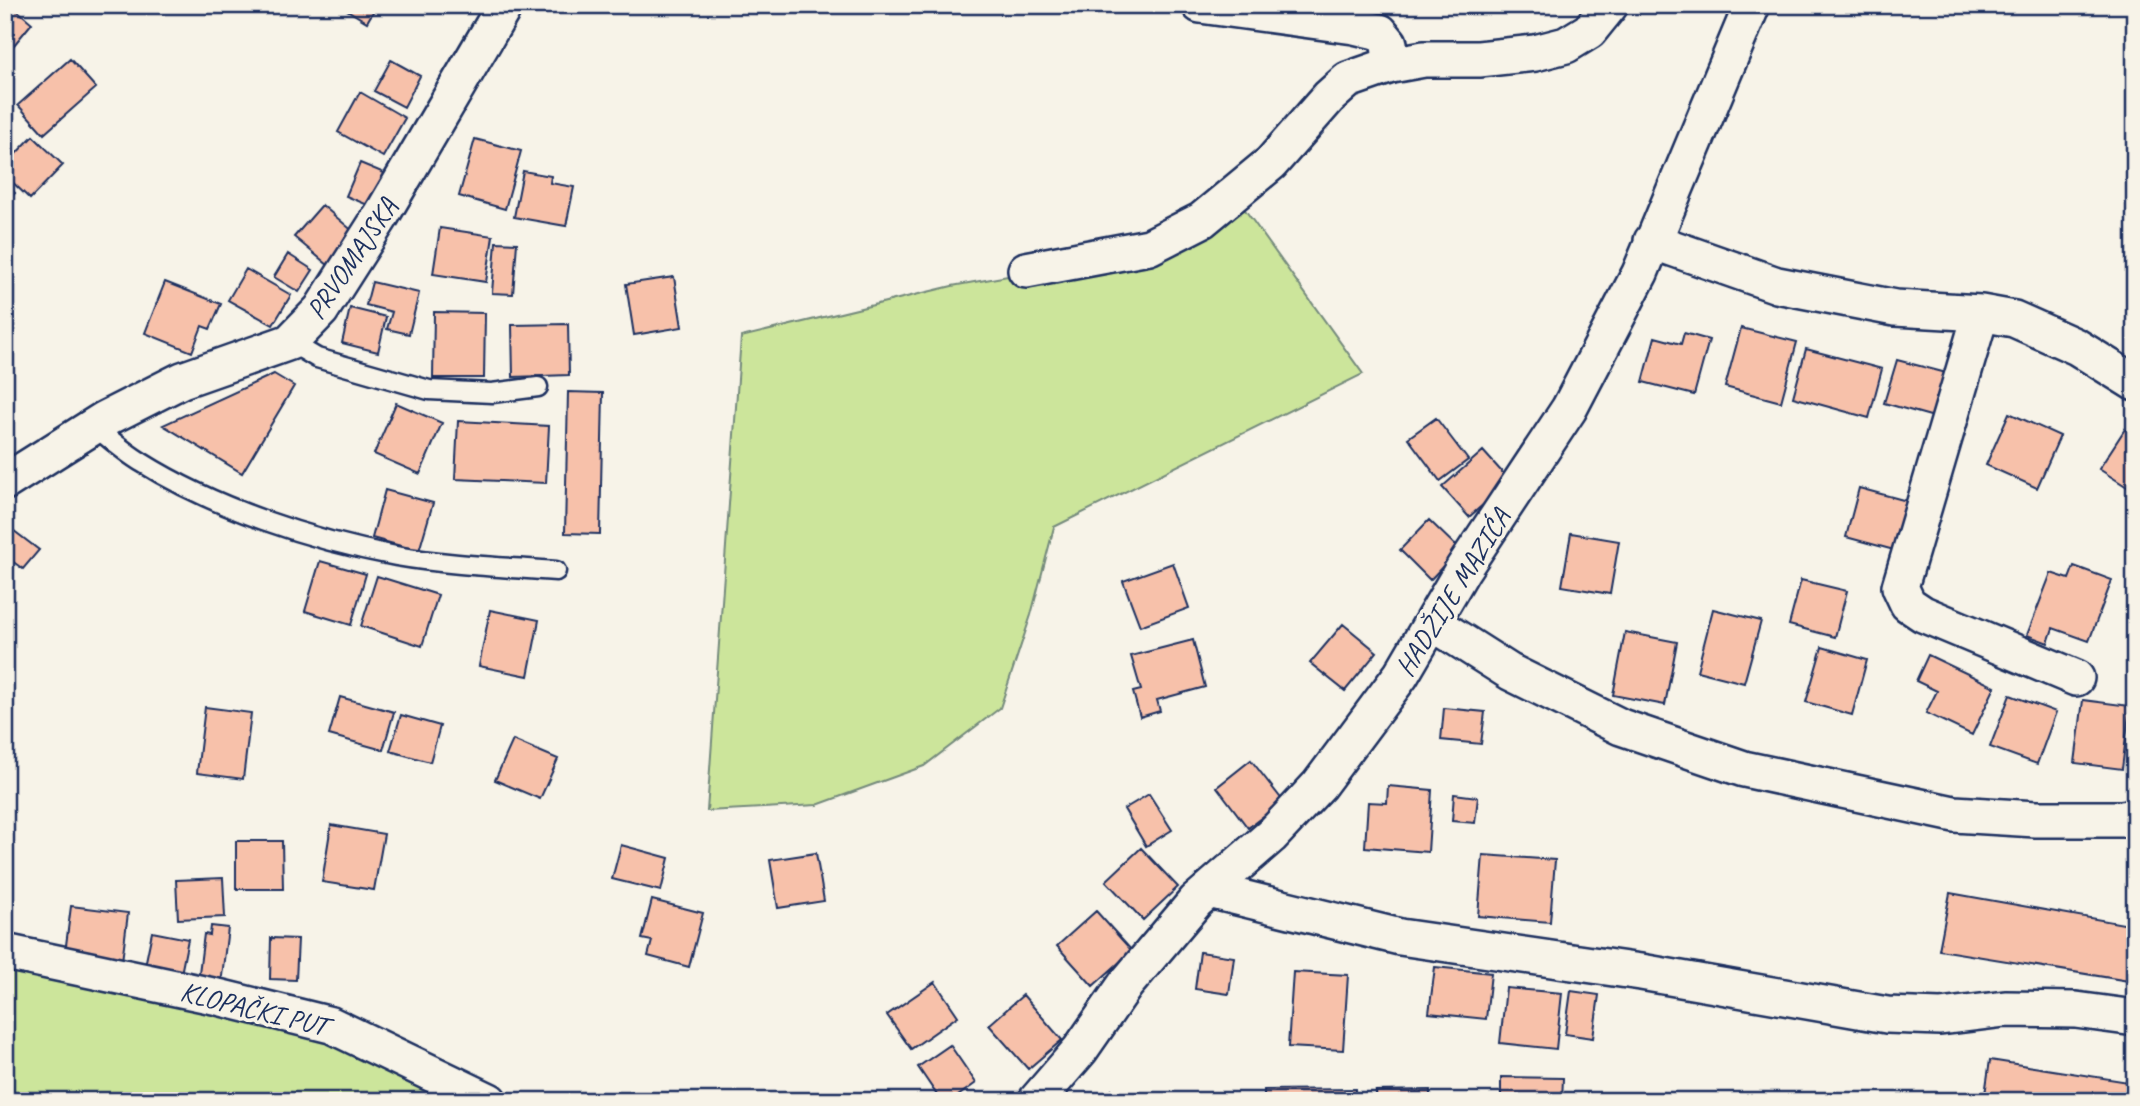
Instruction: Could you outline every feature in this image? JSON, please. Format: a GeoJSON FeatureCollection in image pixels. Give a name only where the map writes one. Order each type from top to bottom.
{"type":"FeatureCollection","features":[{"type":"Feature","properties":{"kind":"street","name":"PRVOMAJSKA"},"geometry":{"type":"LineString","coordinates":[[5,482],[94,426],[182,380],[290,342],[321,310],[441,117],[505,5]]}},
{"type":"Feature","properties":{"kind":"street"},"geometry":{"type":"LineString","coordinates":[[1200,5],[1380,32],[1389,44],[1391,65]]}},
{"type":"Feature","properties":{"kind":"street"},"geometry":{"type":"LineString","coordinates":[[1026,270],[1149,247],[1202,220],[1271,163],[1329,97],[1348,80],[1391,65],[1424,59],[1479,59],[1535,54],[1566,45],[1589,30],[1610,5]]}},
{"type":"Feature","properties":{"kind":"street","name":"HADŽIJE MAZIĆA"},"geometry":{"type":"LineString","coordinates":[[1036,1101],[1080,1050],[1126,984],[1196,901],[1271,836],[1319,785],[1401,676],[1463,569],[1569,409],[1640,273],[1752,5]]}},
{"type":"Feature","properties":{"kind":"street"},"geometry":{"type":"LineString","coordinates":[[1652,241],[1777,285],[1895,308],[1981,313],[2014,319],[2077,347],[2135,383]]}},
{"type":"Feature","properties":{"kind":"street"},"geometry":{"type":"LineString","coordinates":[[1981,313],[1900,587],[1908,604],[1923,614],[2076,678]]}},
{"type":"Feature","properties":{"kind":"street"},"geometry":{"type":"LineString","coordinates":[[1433,623],[1510,672],[1621,727],[1744,769],[1954,814],[2036,819],[2135,817]]}},
{"type":"Feature","properties":{"kind":"street"},"geometry":{"type":"LineString","coordinates":[[1209,890],[1400,937],[1641,971],[1887,1015],[1940,1017],[2005,1009],[2029,1009],[2076,1010],[2135,1018]]}},
{"type":"Feature","properties":{"kind":"street","name":"KLOPAČKI PUT"},"geometry":{"type":"LineString","coordinates":[[5,953],[218,997],[331,1025],[489,1101]]}},
{"type":"Feature","properties":{"kind":"lane"},"geometry":{"type":"LineString","coordinates":[[290,342],[317,358],[429,390],[492,393],[538,387]]}},
{"type":"Feature","properties":{"kind":"lane"},"geometry":{"type":"LineString","coordinates":[[94,426],[140,462],[200,493],[318,537],[396,556],[454,564],[556,571]]}},
{"type":"Feature","properties":{"kind":"green space"},"geometry":{"type":"Polygon","coordinates":[[[1238,200],[1363,374],[1054,527],[1031,615],[1000,708],[924,766],[817,805],[707,811],[741,337],[952,286],[1176,246],[1238,200]]]}},
{"type":"Feature","properties":{"kind":"green space"},"geometry":{"type":"Polygon","coordinates":[[[5,960],[310,1034],[493,1101],[5,1101],[5,960]]]}},
{"type":"Feature","properties":{"kind":"building"},"geometry":{"type":"Polygon","coordinates":[[[5,5],[11,5],[32,23],[14,45],[5,38],[5,5]]]}},
{"type":"Feature","properties":{"kind":"building"},"geometry":{"type":"Polygon","coordinates":[[[339,5],[377,5],[367,22],[339,5]]]}},
{"type":"Feature","properties":{"kind":"building"},"geometry":{"type":"Polygon","coordinates":[[[70,59],[96,88],[44,134],[18,105],[70,59]]]}},
{"type":"Feature","properties":{"kind":"building"},"geometry":{"type":"Polygon","coordinates":[[[391,60],[420,76],[404,107],[374,91],[391,60]]]}},
{"type":"Feature","properties":{"kind":"building"},"geometry":{"type":"Polygon","coordinates":[[[360,92],[405,118],[383,157],[338,132],[360,92]]]}},
{"type":"Feature","properties":{"kind":"building"},"geometry":{"type":"Polygon","coordinates":[[[33,136],[63,165],[30,199],[5,175],[5,165],[33,136]]]}},
{"type":"Feature","properties":{"kind":"building"},"geometry":{"type":"Polygon","coordinates":[[[475,139],[521,151],[505,209],[459,196],[475,139]]]}},
{"type":"Feature","properties":{"kind":"building"},"geometry":{"type":"Polygon","coordinates":[[[360,163],[389,175],[375,208],[346,196],[360,163]]]}},
{"type":"Feature","properties":{"kind":"building"},"geometry":{"type":"Polygon","coordinates":[[[523,171],[551,176],[550,183],[574,187],[566,226],[514,217],[523,171]]]}},
{"type":"Feature","properties":{"kind":"building"},"geometry":{"type":"Polygon","coordinates":[[[5,184],[15,193],[5,203],[5,184]]]}},
{"type":"Feature","properties":{"kind":"building"},"geometry":{"type":"Polygon","coordinates":[[[322,205],[361,238],[334,270],[294,237],[322,205]]]}},
{"type":"Feature","properties":{"kind":"building"},"geometry":{"type":"Polygon","coordinates":[[[440,228],[493,236],[486,282],[433,274],[440,228]]]}},
{"type":"Feature","properties":{"kind":"building"},"geometry":{"type":"Polygon","coordinates":[[[496,242],[517,243],[513,294],[492,293],[496,242]]]}},
{"type":"Feature","properties":{"kind":"building"},"geometry":{"type":"Polygon","coordinates":[[[288,254],[313,270],[299,292],[274,277],[288,254]]]}},
{"type":"Feature","properties":{"kind":"building"},"geometry":{"type":"Polygon","coordinates":[[[246,269],[291,295],[273,325],[228,300],[246,269]]]}},
{"type":"Feature","properties":{"kind":"building"},"geometry":{"type":"Polygon","coordinates":[[[674,277],[682,327],[634,335],[626,284],[674,277]]]}},
{"type":"Feature","properties":{"kind":"building"},"geometry":{"type":"Polygon","coordinates":[[[165,282],[221,304],[210,329],[202,326],[192,352],[145,333],[165,282]]]}},
{"type":"Feature","properties":{"kind":"building"},"geometry":{"type":"Polygon","coordinates":[[[372,282],[419,293],[409,334],[387,329],[392,312],[366,305],[372,282]]]}},
{"type":"Feature","properties":{"kind":"building"},"geometry":{"type":"Polygon","coordinates":[[[350,308],[386,317],[378,352],[342,343],[350,308]]]}},
{"type":"Feature","properties":{"kind":"building"},"geometry":{"type":"Polygon","coordinates":[[[434,312],[485,313],[484,378],[433,378],[434,312]]]}},
{"type":"Feature","properties":{"kind":"building"},"geometry":{"type":"Polygon","coordinates":[[[568,324],[569,375],[513,377],[512,325],[568,324]]]}},
{"type":"Feature","properties":{"kind":"building"},"geometry":{"type":"Polygon","coordinates":[[[1741,328],[1797,342],[1781,402],[1725,387],[1741,328]]]}},
{"type":"Feature","properties":{"kind":"building"},"geometry":{"type":"Polygon","coordinates":[[[1684,333],[1709,340],[1694,395],[1643,382],[1655,337],[1681,344],[1684,333]]]}},
{"type":"Feature","properties":{"kind":"building"},"geometry":{"type":"Polygon","coordinates":[[[1806,349],[1882,369],[1869,418],[1793,397],[1806,349]]]}},
{"type":"Feature","properties":{"kind":"building"},"geometry":{"type":"Polygon","coordinates":[[[1897,360],[1954,375],[1941,419],[1884,403],[1897,360]]]}},
{"type":"Feature","properties":{"kind":"building"},"geometry":{"type":"Polygon","coordinates":[[[274,374],[294,386],[242,473],[163,425],[274,374]]]}},
{"type":"Feature","properties":{"kind":"building"},"geometry":{"type":"Polygon","coordinates":[[[568,392],[603,393],[600,534],[565,533],[568,392]]]}},
{"type":"Feature","properties":{"kind":"building"},"geometry":{"type":"Polygon","coordinates":[[[396,403],[442,423],[420,474],[374,454],[396,403]]]}},
{"type":"Feature","properties":{"kind":"building"},"geometry":{"type":"Polygon","coordinates":[[[2009,413],[2060,436],[2037,488],[1986,465],[2009,413]]]}},
{"type":"Feature","properties":{"kind":"building"},"geometry":{"type":"Polygon","coordinates":[[[1436,418],[1468,460],[1440,481],[1408,438],[1436,418]]]}},
{"type":"Feature","properties":{"kind":"building"},"geometry":{"type":"Polygon","coordinates":[[[458,421],[549,426],[546,483],[455,479],[458,421]]]}},
{"type":"Feature","properties":{"kind":"building"},"geometry":{"type":"Polygon","coordinates":[[[2125,429],[2135,436],[2135,492],[2099,469],[2125,429]]]}},
{"type":"Feature","properties":{"kind":"building"},"geometry":{"type":"Polygon","coordinates":[[[1483,451],[1510,481],[1469,517],[1442,487],[1483,451]]]}},
{"type":"Feature","properties":{"kind":"building"},"geometry":{"type":"Polygon","coordinates":[[[1859,488],[1907,501],[1894,550],[1846,537],[1859,488]]]}},
{"type":"Feature","properties":{"kind":"building"},"geometry":{"type":"Polygon","coordinates":[[[385,490],[433,503],[419,551],[372,538],[385,490]]]}},
{"type":"Feature","properties":{"kind":"building"},"geometry":{"type":"Polygon","coordinates":[[[1429,520],[1459,549],[1430,580],[1400,550],[1429,520]]]}},
{"type":"Feature","properties":{"kind":"building"},"geometry":{"type":"Polygon","coordinates":[[[5,524],[39,550],[23,569],[5,556],[5,524]]]}},
{"type":"Feature","properties":{"kind":"building"},"geometry":{"type":"Polygon","coordinates":[[[1571,533],[1619,541],[1610,594],[1562,586],[1571,533]]]}},
{"type":"Feature","properties":{"kind":"building"},"geometry":{"type":"Polygon","coordinates":[[[320,561],[366,574],[351,625],[305,611],[320,561]]]}},
{"type":"Feature","properties":{"kind":"building"},"geometry":{"type":"Polygon","coordinates":[[[1173,563],[1189,608],[1140,626],[1123,581],[1173,563]]]}},
{"type":"Feature","properties":{"kind":"building"},"geometry":{"type":"Polygon","coordinates":[[[2074,566],[2112,580],[2089,641],[2053,628],[2048,643],[2027,635],[2051,573],[2069,579],[2074,566]]]}},
{"type":"Feature","properties":{"kind":"building"},"geometry":{"type":"Polygon","coordinates":[[[377,576],[438,595],[422,646],[361,626],[377,576]]]}},
{"type":"Feature","properties":{"kind":"building"},"geometry":{"type":"Polygon","coordinates":[[[1801,580],[1847,591],[1835,637],[1789,625],[1801,580]]]}},
{"type":"Feature","properties":{"kind":"building"},"geometry":{"type":"Polygon","coordinates":[[[1713,609],[1761,621],[1744,683],[1697,671],[1713,609]]]}},
{"type":"Feature","properties":{"kind":"building"},"geometry":{"type":"Polygon","coordinates":[[[490,610],[539,620],[528,676],[479,666],[490,610]]]}},
{"type":"Feature","properties":{"kind":"building"},"geometry":{"type":"Polygon","coordinates":[[[1343,624],[1377,652],[1345,691],[1310,663],[1343,624]]]}},
{"type":"Feature","properties":{"kind":"building"},"geometry":{"type":"Polygon","coordinates":[[[1625,632],[1677,642],[1665,705],[1613,695],[1625,632]]]}},
{"type":"Feature","properties":{"kind":"building"},"geometry":{"type":"Polygon","coordinates":[[[1193,640],[1205,687],[1157,700],[1160,711],[1140,717],[1133,692],[1141,690],[1131,656],[1193,640]]]}},
{"type":"Feature","properties":{"kind":"building"},"geometry":{"type":"Polygon","coordinates":[[[1822,647],[1867,660],[1852,715],[1806,702],[1822,647]]]}},
{"type":"Feature","properties":{"kind":"building"},"geometry":{"type":"Polygon","coordinates":[[[1928,655],[1995,687],[1972,735],[1926,713],[1937,691],[1916,681],[1928,655]]]}},
{"type":"Feature","properties":{"kind":"building"},"geometry":{"type":"Polygon","coordinates":[[[2010,695],[2056,712],[2037,764],[1990,747],[2010,695]]]}},
{"type":"Feature","properties":{"kind":"building"},"geometry":{"type":"Polygon","coordinates":[[[340,697],[394,712],[383,750],[329,735],[340,697]]]}},
{"type":"Feature","properties":{"kind":"building"},"geometry":{"type":"Polygon","coordinates":[[[2083,700],[2130,706],[2122,769],[2075,763],[2083,700]]]}},
{"type":"Feature","properties":{"kind":"building"},"geometry":{"type":"Polygon","coordinates":[[[205,707],[251,713],[243,779],[197,773],[205,707]]]}},
{"type":"Feature","properties":{"kind":"building"},"geometry":{"type":"Polygon","coordinates":[[[1444,708],[1485,712],[1481,744],[1441,740],[1444,708]]]}},
{"type":"Feature","properties":{"kind":"building"},"geometry":{"type":"Polygon","coordinates":[[[401,715],[440,726],[430,762],[390,751],[401,715]]]}},
{"type":"Feature","properties":{"kind":"building"},"geometry":{"type":"Polygon","coordinates":[[[513,740],[558,759],[540,799],[495,780],[513,740]]]}},
{"type":"Feature","properties":{"kind":"building"},"geometry":{"type":"Polygon","coordinates":[[[1251,760],[1283,801],[1248,828],[1217,787],[1251,760]]]}},
{"type":"Feature","properties":{"kind":"building"},"geometry":{"type":"Polygon","coordinates":[[[1388,786],[1432,790],[1428,852],[1365,847],[1368,802],[1387,803],[1388,786]]]}},
{"type":"Feature","properties":{"kind":"building"},"geometry":{"type":"Polygon","coordinates":[[[1149,794],[1172,830],[1146,846],[1124,809],[1149,794]]]}},
{"type":"Feature","properties":{"kind":"building"},"geometry":{"type":"Polygon","coordinates":[[[1454,794],[1478,797],[1475,823],[1452,821],[1454,794]]]}},
{"type":"Feature","properties":{"kind":"building"},"geometry":{"type":"Polygon","coordinates":[[[331,825],[384,834],[374,890],[322,882],[331,825]]]}},
{"type":"Feature","properties":{"kind":"building"},"geometry":{"type":"Polygon","coordinates":[[[236,841],[282,841],[283,889],[236,889],[236,841]]]}},
{"type":"Feature","properties":{"kind":"building"},"geometry":{"type":"Polygon","coordinates":[[[621,845],[669,858],[661,891],[612,879],[621,845]]]}},
{"type":"Feature","properties":{"kind":"building"},"geometry":{"type":"Polygon","coordinates":[[[1141,848],[1178,887],[1143,920],[1106,881],[1141,848]]]}},
{"type":"Feature","properties":{"kind":"building"},"geometry":{"type":"Polygon","coordinates":[[[816,853],[824,901],[778,908],[770,860],[816,853]]]}},
{"type":"Feature","properties":{"kind":"building"},"geometry":{"type":"Polygon","coordinates":[[[1483,855],[1555,860],[1550,922],[1478,916],[1483,855]]]}},
{"type":"Feature","properties":{"kind":"building"},"geometry":{"type":"Polygon","coordinates":[[[223,878],[225,917],[178,919],[176,880],[223,878]]]}},
{"type":"Feature","properties":{"kind":"building"},"geometry":{"type":"Polygon","coordinates":[[[1950,893],[2135,926],[2135,982],[1939,950],[1950,893]]]}},
{"type":"Feature","properties":{"kind":"building"},"geometry":{"type":"Polygon","coordinates":[[[652,900],[703,913],[689,967],[648,956],[652,941],[642,939],[652,900]]]}},
{"type":"Feature","properties":{"kind":"building"},"geometry":{"type":"Polygon","coordinates":[[[71,906],[128,913],[122,961],[65,953],[71,906]]]}},
{"type":"Feature","properties":{"kind":"building"},"geometry":{"type":"Polygon","coordinates":[[[1096,911],[1132,951],[1093,986],[1057,946],[1096,911]]]}},
{"type":"Feature","properties":{"kind":"building"},"geometry":{"type":"Polygon","coordinates":[[[211,926],[228,928],[221,984],[198,981],[204,934],[210,935],[211,926]]]}},
{"type":"Feature","properties":{"kind":"building"},"geometry":{"type":"Polygon","coordinates":[[[152,932],[188,939],[181,974],[145,966],[152,932]]]}},
{"type":"Feature","properties":{"kind":"building"},"geometry":{"type":"Polygon","coordinates":[[[271,938],[298,939],[296,980],[270,979],[271,938]]]}},
{"type":"Feature","properties":{"kind":"building"},"geometry":{"type":"Polygon","coordinates":[[[1200,952],[1234,957],[1229,994],[1195,989],[1200,952]]]}},
{"type":"Feature","properties":{"kind":"building"},"geometry":{"type":"Polygon","coordinates":[[[1435,967],[1491,973],[1486,1019],[1429,1013],[1435,967]]]}},
{"type":"Feature","properties":{"kind":"building"},"geometry":{"type":"Polygon","coordinates":[[[1293,972],[1348,975],[1343,1050],[1288,1047],[1293,972]]]}},
{"type":"Feature","properties":{"kind":"building"},"geometry":{"type":"Polygon","coordinates":[[[935,982],[958,1016],[911,1049],[887,1015],[935,982]]]}},
{"type":"Feature","properties":{"kind":"building"},"geometry":{"type":"Polygon","coordinates":[[[1506,988],[1562,993],[1556,1049],[1500,1043],[1506,988]]]}},
{"type":"Feature","properties":{"kind":"building"},"geometry":{"type":"Polygon","coordinates":[[[1571,991],[1599,995],[1593,1038],[1565,1034],[1571,991]]]}},
{"type":"Feature","properties":{"kind":"building"},"geometry":{"type":"Polygon","coordinates":[[[1023,995],[1062,1040],[1028,1069],[989,1025],[1023,995]]]}},
{"type":"Feature","properties":{"kind":"building"},"geometry":{"type":"Polygon","coordinates":[[[950,1045],[976,1083],[951,1101],[941,1101],[918,1067],[950,1045]]]}},
{"type":"Feature","properties":{"kind":"building"},"geometry":{"type":"Polygon","coordinates":[[[1990,1060],[2135,1083],[2135,1101],[1984,1101],[1990,1060]]]}},
{"type":"Feature","properties":{"kind":"building"},"geometry":{"type":"Polygon","coordinates":[[[1501,1077],[1563,1078],[1562,1101],[1501,1101],[1501,1077]]]}},
{"type":"Feature","properties":{"kind":"building"},"geometry":{"type":"Polygon","coordinates":[[[1355,1089],[1355,1101],[1264,1101],[1264,1090],[1355,1089]]]}},
{"type":"Feature","properties":{"kind":"building"},"geometry":{"type":"Polygon","coordinates":[[[1112,1090],[1162,1097],[1162,1101],[1111,1101],[1112,1090]]]}},
{"type":"Feature","properties":{"kind":"building"},"geometry":{"type":"Polygon","coordinates":[[[1430,1090],[1430,1101],[1376,1101],[1376,1091],[1430,1090]]]}}]}
